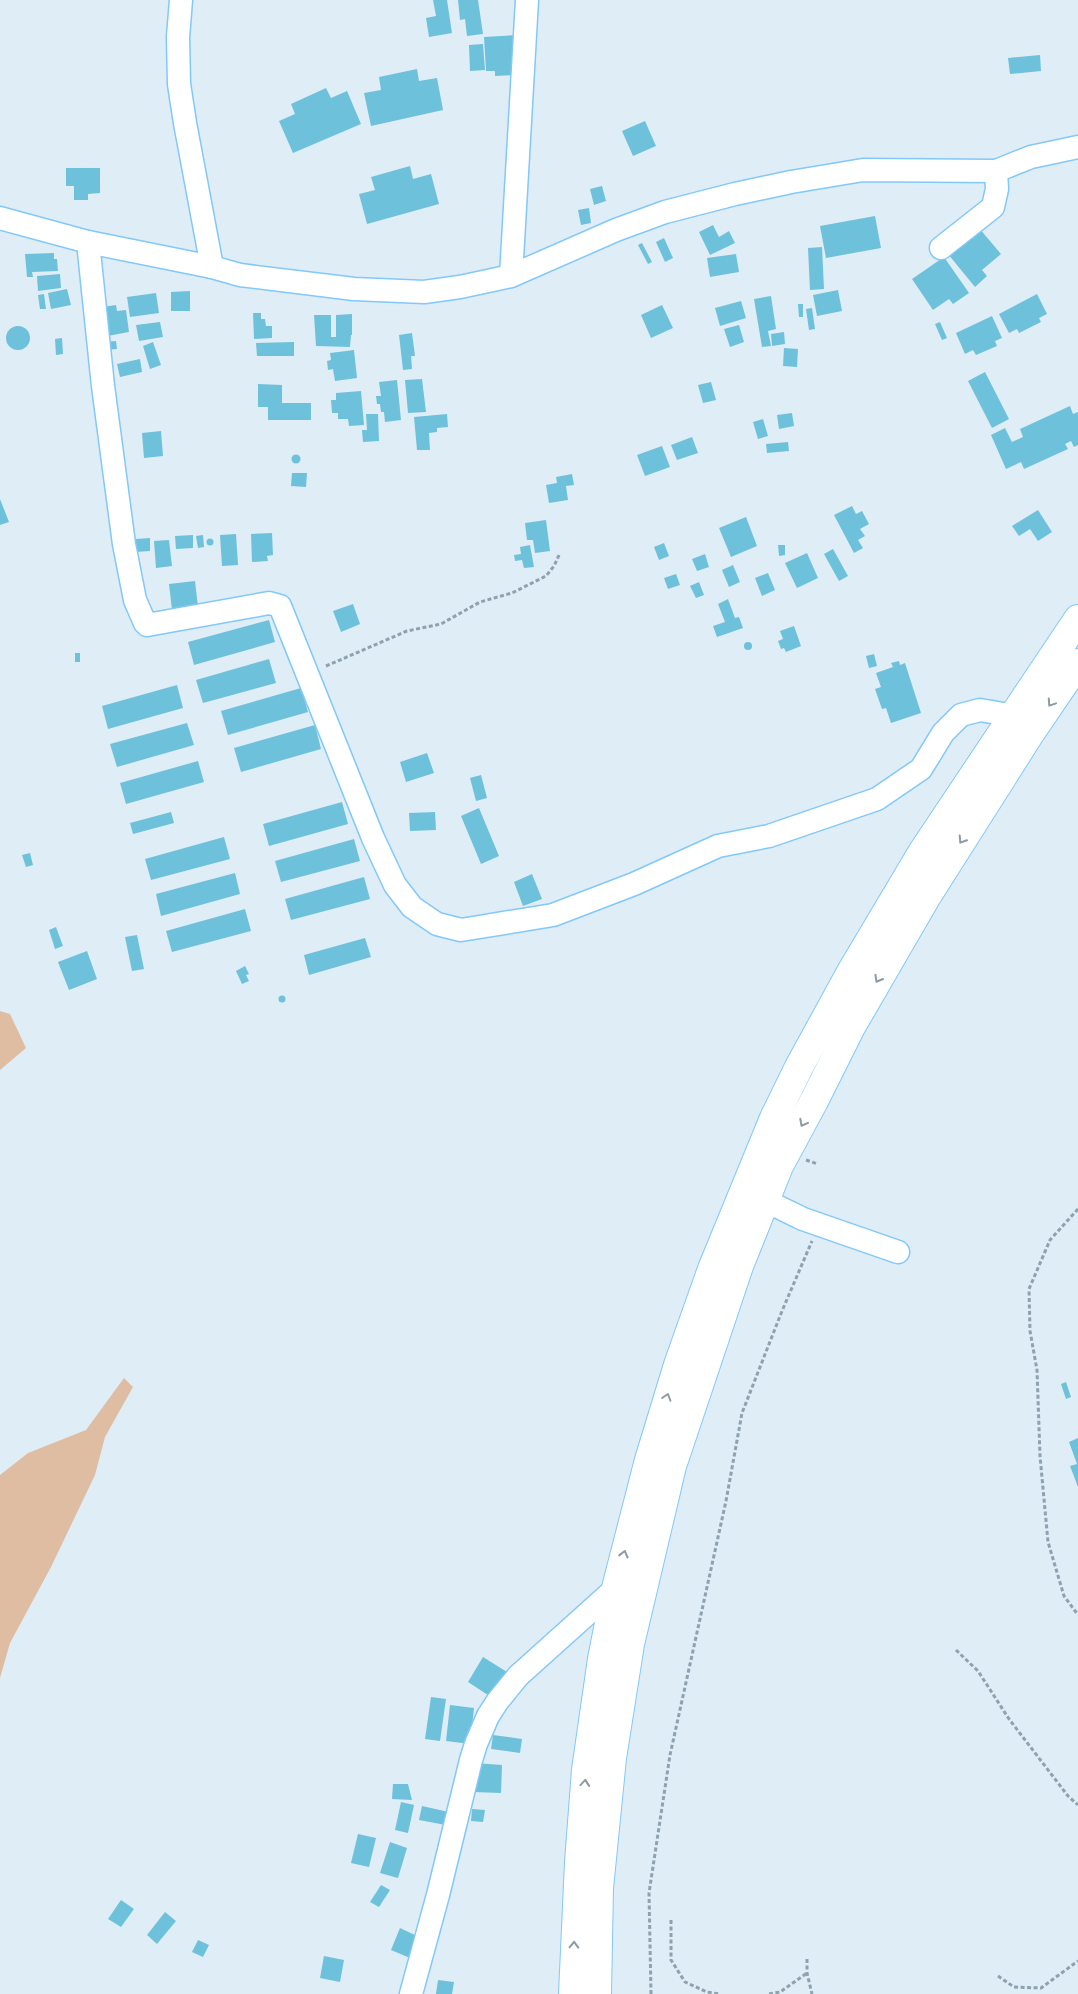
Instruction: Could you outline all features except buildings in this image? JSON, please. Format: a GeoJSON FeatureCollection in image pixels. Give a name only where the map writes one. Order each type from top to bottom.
{"type":"FeatureCollection","features":[{"type":"Feature","properties":{"kind":"highway"},"geometry":{"type":"LineString","coordinates":[[573,1994],[579,1862],[586,1770],[602,1659],[616,1588],[648,1460],[678,1365],[712,1269],[774,1118],[799,1067],[851,972],[923,851],[1078,620]]}},
{"type":"Feature","properties":{"kind":"highway"},"geometry":{"type":"LineString","coordinates":[[597,1994],[599,1888],[612,1758],[630,1644],[672,1466],[739,1266],[779,1166],[851,1027],[927,896],[1031,732],[1078,663]]}},
{"type":"Feature","properties":{"kind":"street"},"geometry":{"type":"LineString","coordinates":[[181,0],[178,37],[179,84],[184,123],[212,267]]}},
{"type":"Feature","properties":{"kind":"street"},"geometry":{"type":"LineString","coordinates":[[511,276],[527,0]]}},
{"type":"Feature","properties":{"kind":"street"},"geometry":{"type":"LineString","coordinates":[[0,218],[88,242],[212,267],[240,275],[354,289],[424,292],[460,287],[511,276],[616,230],[665,212],[735,194],[863,170],[996,171],[1031,157],[1078,147]]}},
{"type":"Feature","properties":{"kind":"street"},"geometry":{"type":"LineString","coordinates":[[940,248],[993,207],[997,189],[996,171]]}},
{"type":"Feature","properties":{"kind":"street"},"geometry":{"type":"LineString","coordinates":[[88,242],[103,386],[124,544],[135,600],[145,623],[147,625],[270,603],[280,606],[373,838],[395,884],[412,908],[437,924],[461,930],[553,915],[634,884],[718,846],[769,836],[876,799],[921,769],[943,733],[961,715],[980,710],[1015,716]]}},
{"type":"Feature","properties":{"kind":"street"},"geometry":{"type":"LineString","coordinates":[[766,1200],[819,1225],[898,1252]]}},
{"type":"Feature","properties":{"kind":"street"},"geometry":{"type":"LineString","coordinates":[[411,1994],[438,1895],[471,1760],[488,1716],[518,1676],[616,1588]]}},
{"type":"Feature","properties":{"kind":"path"},"geometry":{"type":"LineString","coordinates":[[298,651],[314,665],[328,666],[407,631],[441,624],[480,602],[512,593],[546,576],[554,566],[559,555]]}},
{"type":"Feature","properties":{"kind":"path"},"geometry":{"type":"LineString","coordinates":[[1078,1209],[1050,1240],[1029,1289],[1030,1331],[1037,1370],[1040,1456],[1048,1542],[1064,1596],[1078,1615]]}},
{"type":"Feature","properties":{"kind":"path"},"geometry":{"type":"LineString","coordinates":[[651,1994],[649,1893],[670,1754],[726,1501],[742,1413],[782,1311],[819,1225]]}},
{"type":"Feature","properties":{"kind":"path"},"geometry":{"type":"LineString","coordinates":[[956,1650],[978,1671],[1009,1719],[1068,1796],[1078,1805]]}},
{"type":"Feature","properties":{"kind":"path"},"geometry":{"type":"LineString","coordinates":[[671,1920],[671,1960],[685,1982],[707,1992],[719,1994]]}},
{"type":"Feature","properties":{"kind":"path"},"geometry":{"type":"LineString","coordinates":[[807,1959],[806,1973],[812,1994]]}},
{"type":"Feature","properties":{"kind":"path"},"geometry":{"type":"LineString","coordinates":[[998,1976],[1014,1987],[1041,1988],[1078,1961]]}},
{"type":"Feature","properties":{"kind":"path"},"geometry":{"type":"LineString","coordinates":[[769,1994],[780,1992],[806,1973]]}},
{"type":"Feature","properties":{"kind":"shaded area"},"geometry":{"type":"Polygon","coordinates":[[[0,1011],[10,1014],[26,1048],[0,1070],[0,1011]]]}},
{"type":"Feature","properties":{"kind":"shaded area"},"geometry":{"type":"Polygon","coordinates":[[[124,1378],[133,1387],[105,1437],[95,1475],[51,1567],[10,1643],[0,1678],[0,1475],[28,1453],[86,1430],[124,1378]]]}}]}
